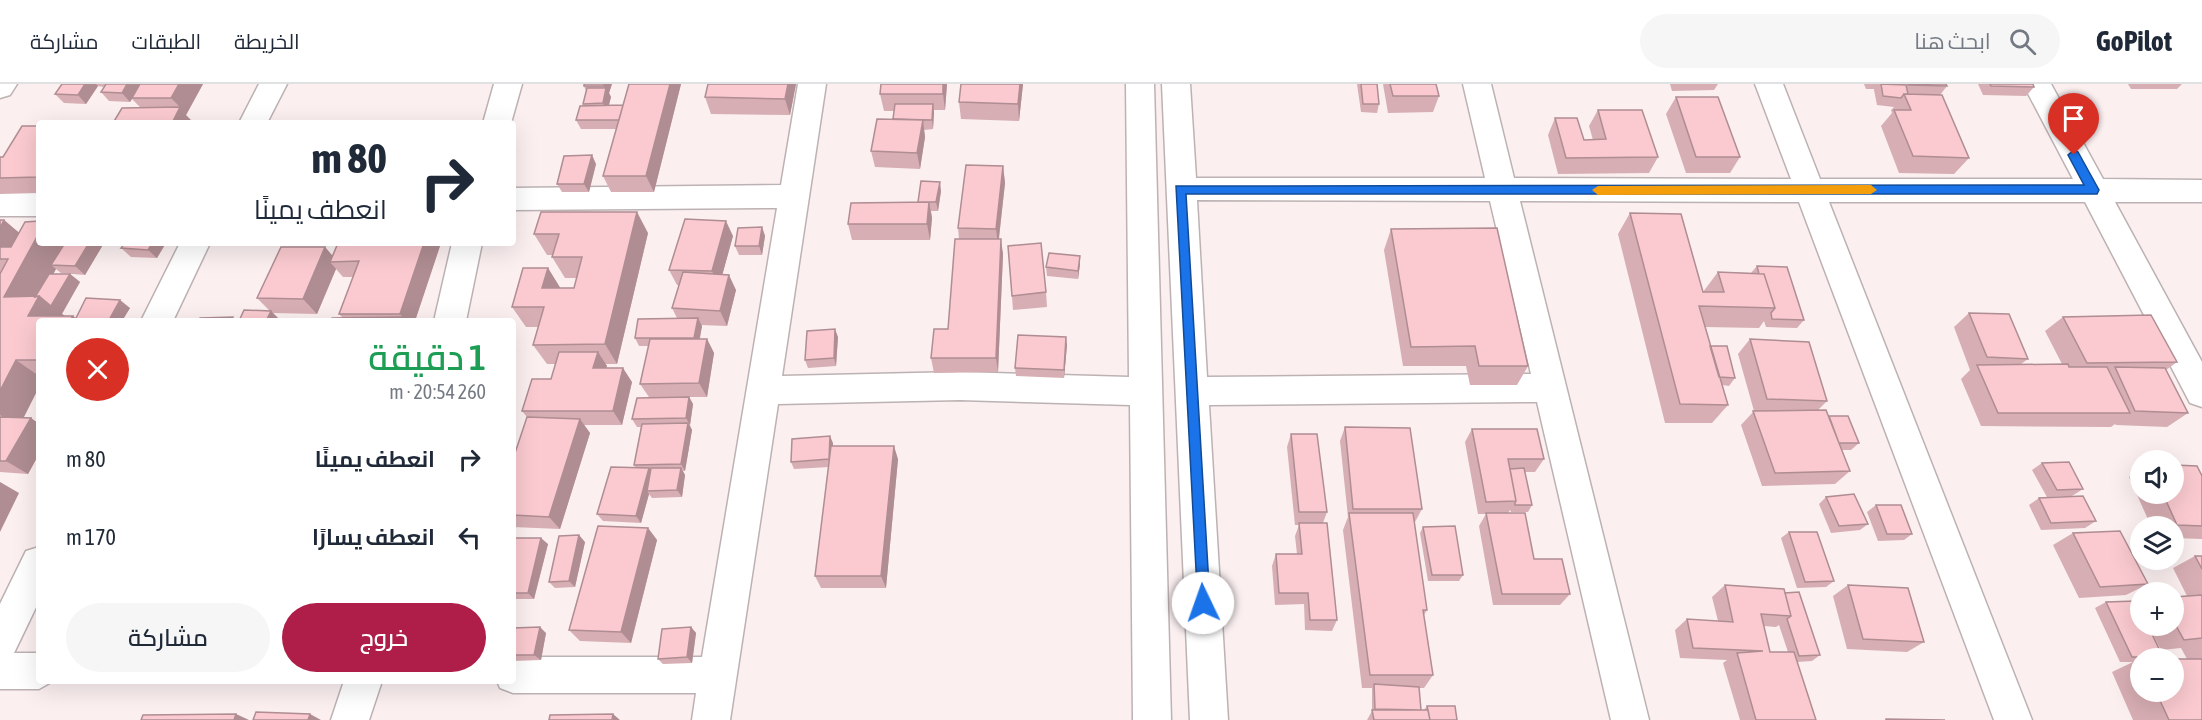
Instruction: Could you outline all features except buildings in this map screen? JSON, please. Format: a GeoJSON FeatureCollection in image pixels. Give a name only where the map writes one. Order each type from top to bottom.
{"type":"FeatureCollection","features":[{"type":"Feature","properties":{"kind":"street"},"geometry":{"type":"LineString","coordinates":[[0,88],[3,84]]}},
{"type":"Feature","properties":{"kind":"street"},"geometry":{"type":"LineString","coordinates":[[255,120],[273,84]]}},
{"type":"Feature","properties":{"kind":"street"},"geometry":{"type":"LineString","coordinates":[[499,120],[508,84]]}},
{"type":"Feature","properties":{"kind":"street"},"geometry":{"type":"LineString","coordinates":[[711,720],[812,84]]}},
{"type":"Feature","properties":{"kind":"street"},"geometry":{"type":"LineString","coordinates":[[1140,84],[1152,720]]}},
{"type":"Feature","properties":{"kind":"street"},"geometry":{"type":"LineString","coordinates":[[1176,84],[1209,720]]}},
{"type":"Feature","properties":{"kind":"street"},"geometry":{"type":"LineString","coordinates":[[1477,84],[1630,720]]}},
{"type":"Feature","properties":{"kind":"street"},"geometry":{"type":"LineString","coordinates":[[1769,84],[1812,189],[2013,720]]}},
{"type":"Feature","properties":{"kind":"street"},"geometry":{"type":"LineString","coordinates":[[2037,84],[2202,393]]}},
{"type":"Feature","properties":{"kind":"street"},"geometry":{"type":"LineString","coordinates":[[1180,189],[1503,191],[1812,189],[2202,192]]}},
{"type":"Feature","properties":{"kind":"street"},"geometry":{"type":"LineString","coordinates":[[516,199],[794,196]]}},
{"type":"Feature","properties":{"kind":"street"},"geometry":{"type":"LineString","coordinates":[[0,204],[36,204]]}},
{"type":"Feature","properties":{"kind":"street"},"geometry":{"type":"LineString","coordinates":[[158,318],[194,246]]}},
{"type":"Feature","properties":{"kind":"street"},"geometry":{"type":"LineString","coordinates":[[451,318],[466,246]]}},
{"type":"Feature","properties":{"kind":"street"},"geometry":{"type":"LineString","coordinates":[[763,390],[960,387],[1144,391]]}},
{"type":"Feature","properties":{"kind":"street"},"geometry":{"type":"LineString","coordinates":[[1193,391],[1551,388]]}},
{"type":"Feature","properties":{"kind":"street"},"geometry":{"type":"LineString","coordinates":[[0,643],[36,569]]}},
{"type":"Feature","properties":{"kind":"street"},"geometry":{"type":"LineString","coordinates":[[0,671],[36,671]]}},
{"type":"Feature","properties":{"kind":"street"},"geometry":{"type":"LineString","coordinates":[[516,675],[719,675]]}},
{"type":"Feature","properties":{"kind":"street"},"geometry":{"type":"LineString","coordinates":[[350,720],[362,684]]}},
{"type":"Feature","properties":{"kind":"slow traffic"},"geometry":{"type":"LineString","coordinates":[[1598,190],[1871,190]]}},
{"type":"Feature","properties":{"kind":"route"},"geometry":{"type":"LineString","coordinates":[[1203,603],[1180,189],[2093,190],[2074,155]]}}]}
